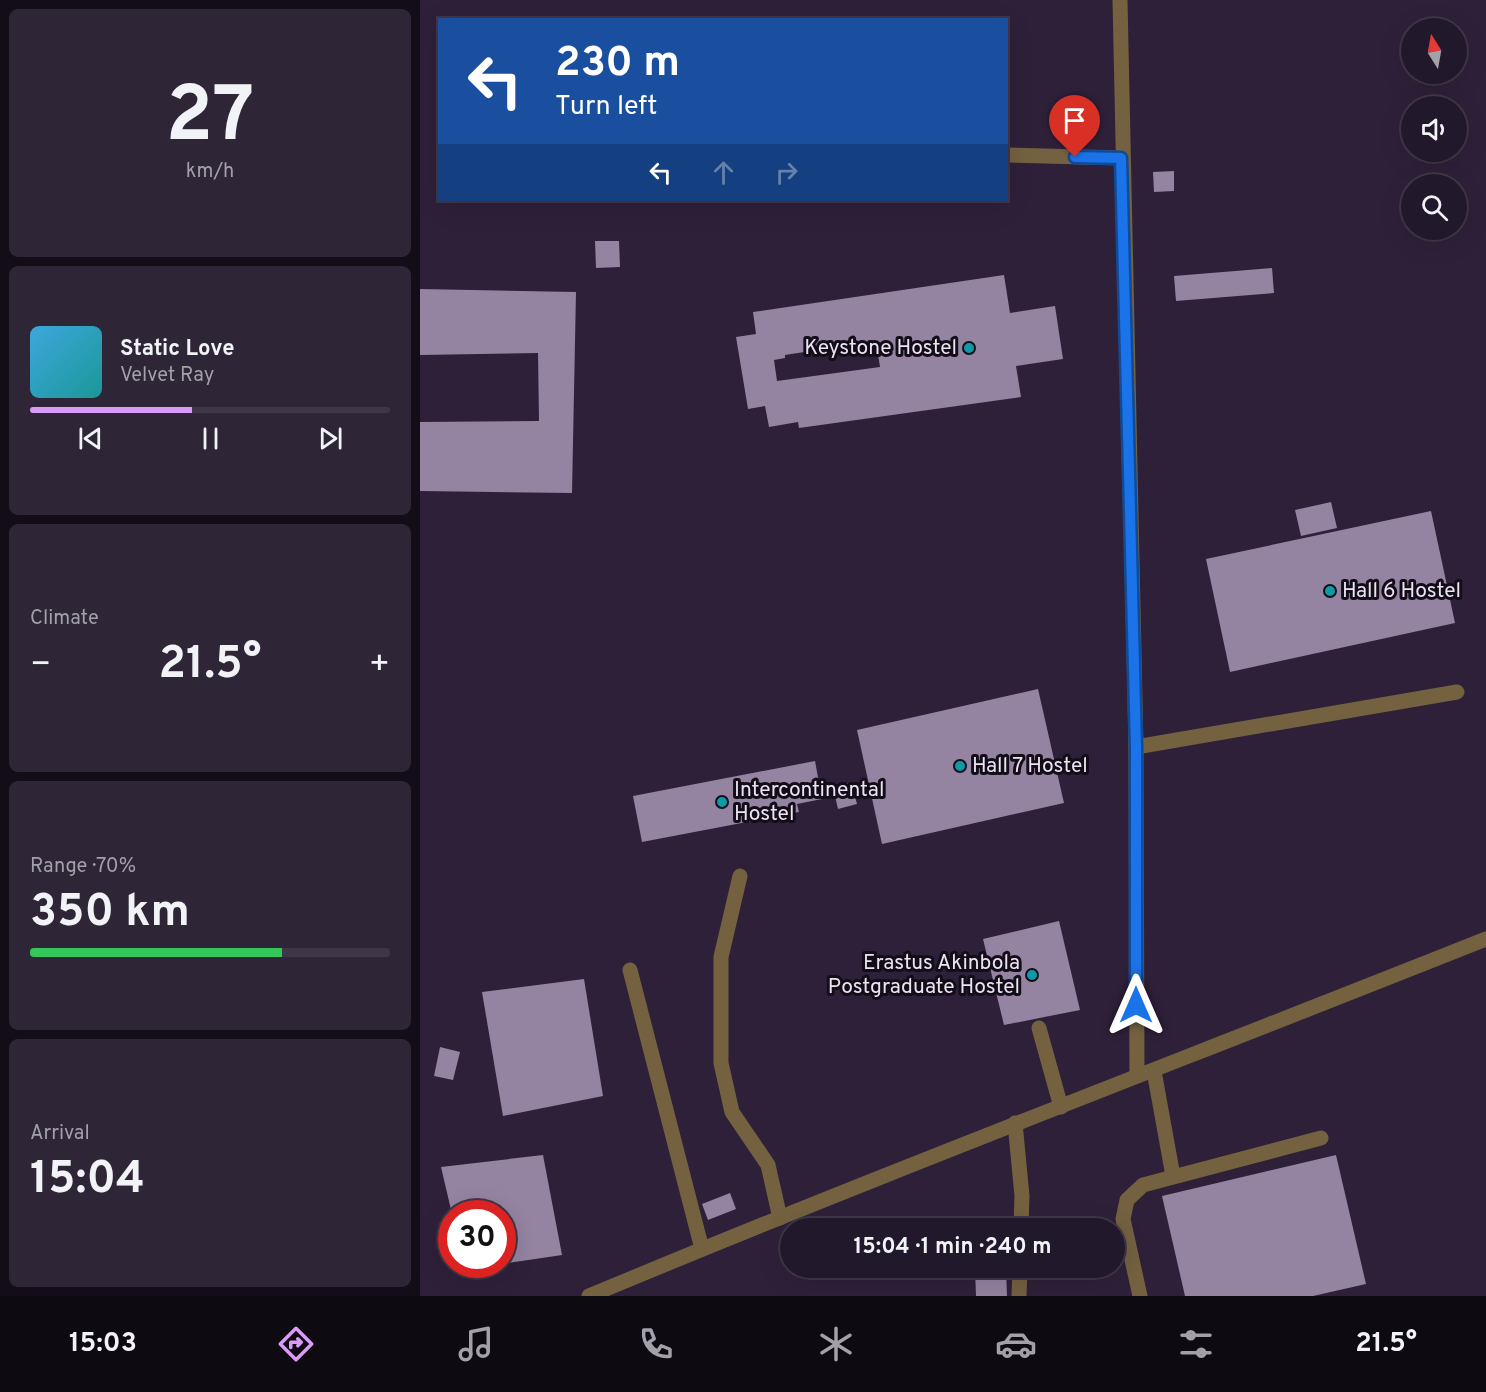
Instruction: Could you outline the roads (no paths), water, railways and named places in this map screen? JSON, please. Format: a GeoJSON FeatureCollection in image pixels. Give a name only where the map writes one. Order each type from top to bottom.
{"type":"FeatureCollection","features":[{"type":"Feature","properties":{"kind":"street"},"geometry":{"type":"LineString","coordinates":[[1120,0],[1121,158],[1136,747],[1137,1076]]}},
{"type":"Feature","properties":{"kind":"street"},"geometry":{"type":"LineString","coordinates":[[1008,155],[1121,158]]}},
{"type":"Feature","properties":{"kind":"street"},"geometry":{"type":"LineString","coordinates":[[1136,747],[1457,692]]}},
{"type":"Feature","properties":{"kind":"street"},"geometry":{"type":"LineString","coordinates":[[740,876],[721,957],[721,1063],[732,1112],[768,1165],[780,1218]]}},
{"type":"Feature","properties":{"kind":"street"},"geometry":{"type":"LineString","coordinates":[[589,1296],[1015,1123],[1154,1071],[1486,939]]}},
{"type":"Feature","properties":{"kind":"street"},"geometry":{"type":"LineString","coordinates":[[630,970],[702,1249]]}},
{"type":"Feature","properties":{"kind":"street"},"geometry":{"type":"LineString","coordinates":[[1039,1028],[1061,1107]]}},
{"type":"Feature","properties":{"kind":"street"},"geometry":{"type":"LineString","coordinates":[[1154,1071],[1173,1176]]}},
{"type":"Feature","properties":{"kind":"street"},"geometry":{"type":"LineString","coordinates":[[1015,1123],[1022,1218]]}},
{"type":"Feature","properties":{"kind":"street"},"geometry":{"type":"LineString","coordinates":[[1140,1296],[1123,1220],[1127,1200],[1143,1185],[1321,1138]]}},
{"type":"Feature","properties":{"kind":"street"},"geometry":{"type":"LineString","coordinates":[[1019,1296],[1020,1278]]}},
{"type":"Feature","properties":{"kind":"place","name":"Keystone Hostel"},"geometry":{"type":"Point","coordinates":[969,348]}},
{"type":"Feature","properties":{"kind":"place","name":"Hall 6 Hostel"},"geometry":{"type":"Point","coordinates":[1330,591]}},
{"type":"Feature","properties":{"kind":"place","name":"Hall 7 Hostel"},"geometry":{"type":"Point","coordinates":[960,766]}},
{"type":"Feature","properties":{"kind":"place","name":"Intercontinental Hostel"},"geometry":{"type":"Point","coordinates":[722,802]}},
{"type":"Feature","properties":{"kind":"place","name":"Erastus Akinbola Postgraduate Hostel"},"geometry":{"type":"Point","coordinates":[1032,975]}}]}
